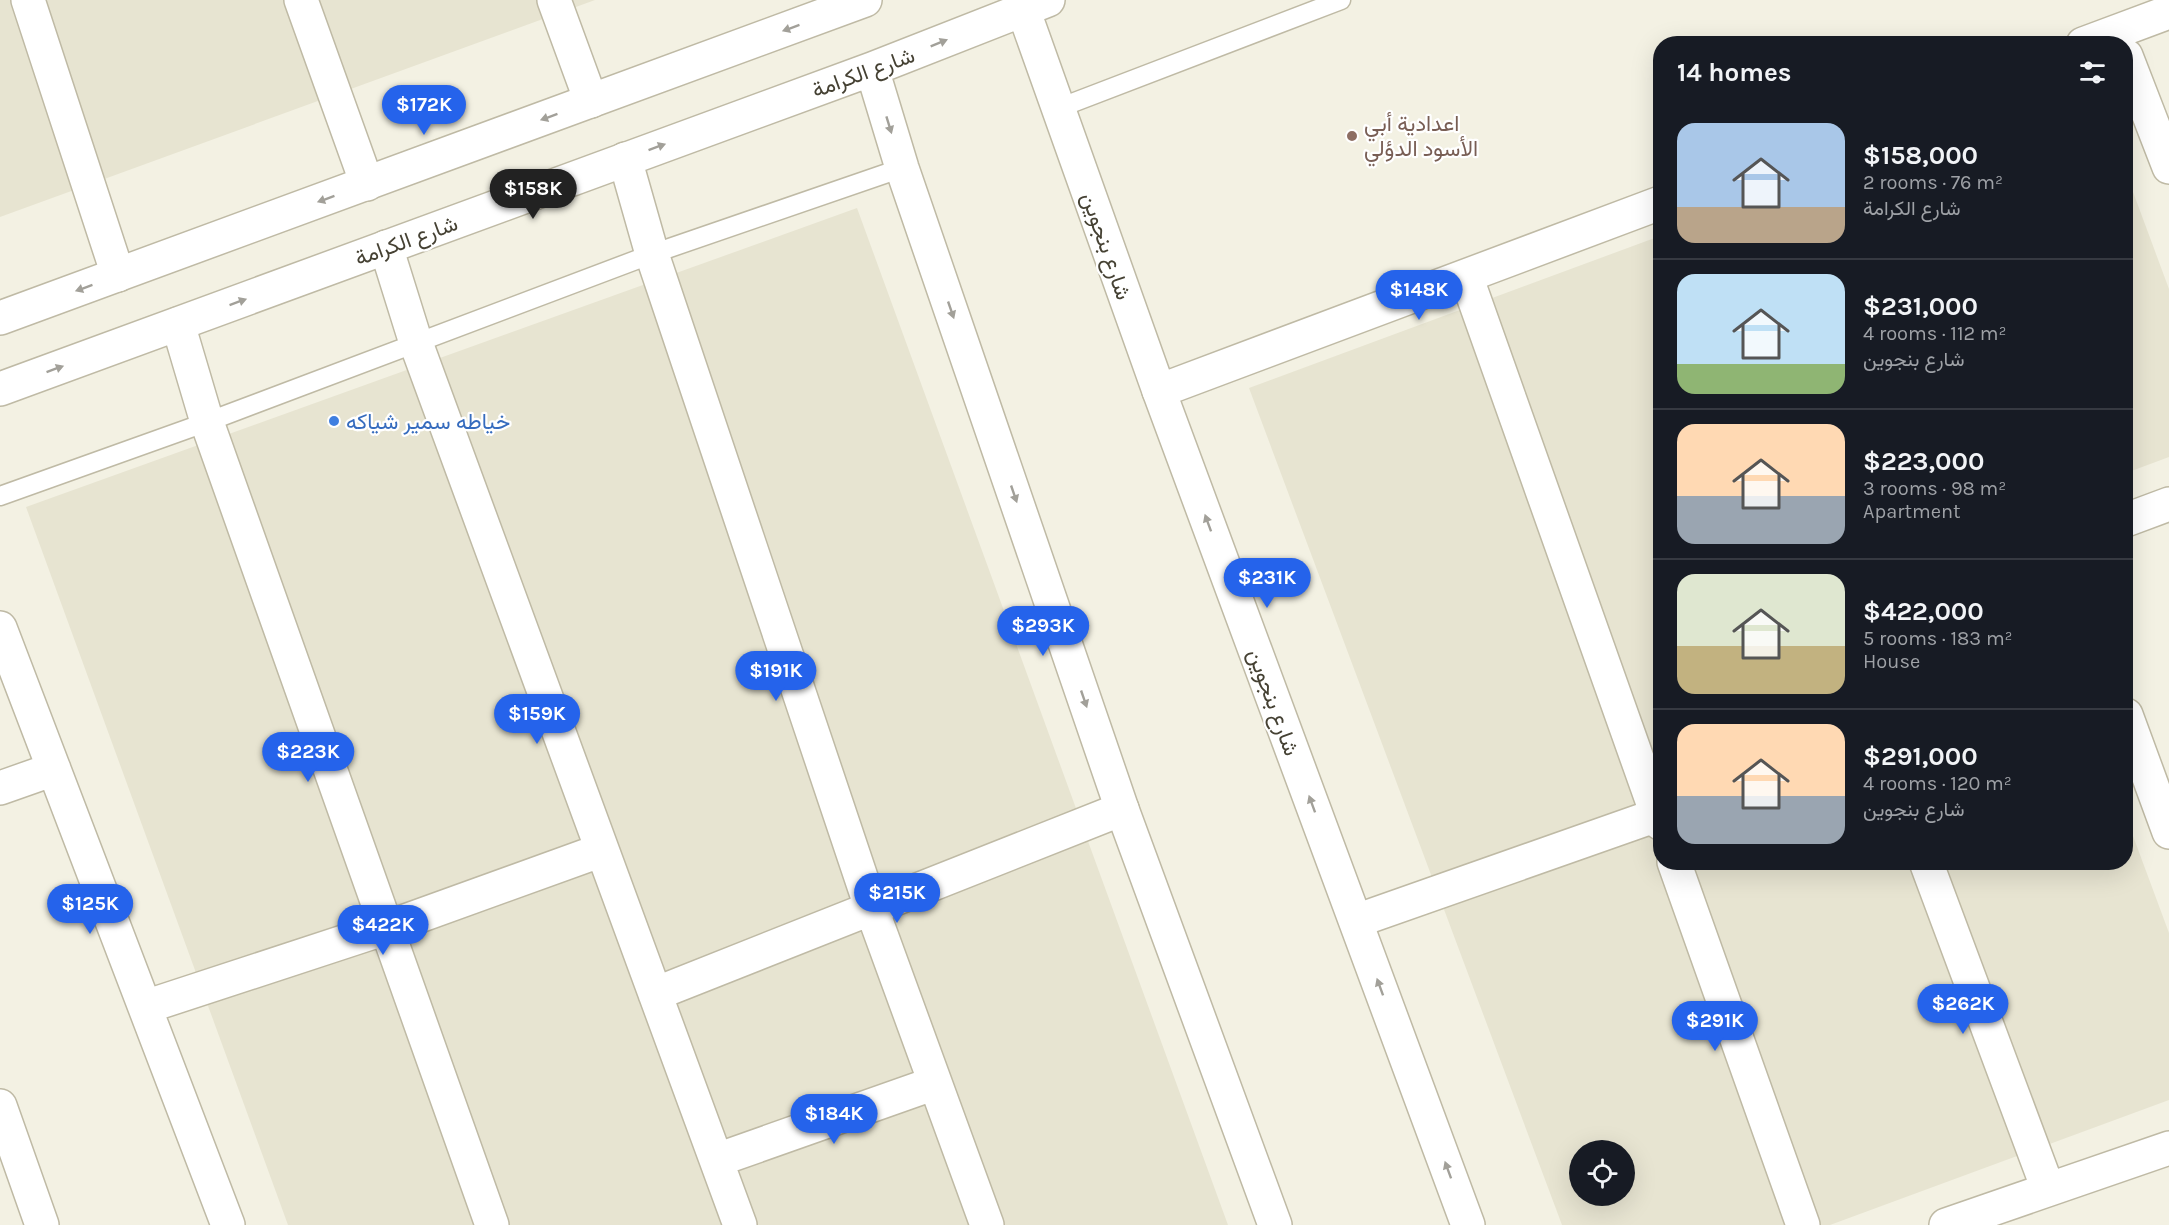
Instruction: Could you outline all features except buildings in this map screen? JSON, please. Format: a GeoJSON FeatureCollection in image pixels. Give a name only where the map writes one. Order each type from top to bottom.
{"type":"FeatureCollection","features":[{"type":"Feature","properties":{"kind":"street"},"geometry":{"type":"LineString","coordinates":[[28,0],[118,275]]}},
{"type":"Feature","properties":{"kind":"street"},"geometry":{"type":"LineString","coordinates":[[301,0],[367,184]]}},
{"type":"Feature","properties":{"kind":"street"},"geometry":{"type":"LineString","coordinates":[[554,0],[591,101]]}},
{"type":"Feature","properties":{"kind":"street"},"geometry":{"type":"LineString","coordinates":[[0,318],[591,101],[829,7],[865,0]]}},
{"type":"Feature","properties":{"kind":"street","name":"شارع بنجوين"},"geometry":{"type":"LineString","coordinates":[[1035,5],[1059,108],[1159,392],[1468,1225]]}},
{"type":"Feature","properties":{"kind":"street","name":"شارع الكرامة"},"geometry":{"type":"LineString","coordinates":[[0,389],[872,69],[1035,5]]}},
{"type":"Feature","properties":{"kind":"street"},"geometry":{"type":"LineString","coordinates":[[2133,36],[2169,12]]}},
{"type":"Feature","properties":{"kind":"street"},"geometry":{"type":"LineString","coordinates":[[872,69],[902,168],[1122,809],[1275,1225]]}},
{"type":"Feature","properties":{"kind":"street"},"geometry":{"type":"LineString","coordinates":[[2133,75],[2169,167]]}},
{"type":"Feature","properties":{"kind":"street"},"geometry":{"type":"LineString","coordinates":[[625,159],[652,254],[871,907],[987,1225]]}},
{"type":"Feature","properties":{"kind":"street"},"geometry":{"type":"LineString","coordinates":[[1159,392],[1653,205]]}},
{"type":"Feature","properties":{"kind":"street"},"geometry":{"type":"LineString","coordinates":[[386,247],[416,343],[740,1225]]}},
{"type":"Feature","properties":{"kind":"street"},"geometry":{"type":"LineString","coordinates":[[1466,276],[1653,798]]}},
{"type":"Feature","properties":{"kind":"street"},"geometry":{"type":"LineString","coordinates":[[178,324],[207,422],[492,1225]]}},
{"type":"Feature","properties":{"kind":"street"},"geometry":{"type":"LineString","coordinates":[[2133,517],[2169,504]]}},
{"type":"Feature","properties":{"kind":"street"},"geometry":{"type":"LineString","coordinates":[[0,628],[228,1225]]}},
{"type":"Feature","properties":{"kind":"street"},"geometry":{"type":"LineString","coordinates":[[2133,734],[2169,832]]}},
{"type":"Feature","properties":{"kind":"street"},"geometry":{"type":"LineString","coordinates":[[0,788],[54,769]]}},
{"type":"Feature","properties":{"kind":"street"},"geometry":{"type":"LineString","coordinates":[[655,994],[1122,809]]}},
{"type":"Feature","properties":{"kind":"street"},"geometry":{"type":"LineString","coordinates":[[1356,921],[1653,820]]}},
{"type":"Feature","properties":{"kind":"street"},"geometry":{"type":"LineString","coordinates":[[145,1007],[386,928],[602,850]]}},
{"type":"Feature","properties":{"kind":"street"},"geometry":{"type":"LineString","coordinates":[[1677,870],[1803,1225]]}},
{"type":"Feature","properties":{"kind":"street"},"geometry":{"type":"LineString","coordinates":[[1929,870],[2048,1189]]}},
{"type":"Feature","properties":{"kind":"street"},"geometry":{"type":"LineString","coordinates":[[717,1160],[935,1083]]}},
{"type":"Feature","properties":{"kind":"street"},"geometry":{"type":"LineString","coordinates":[[0,1106],[42,1225]]}},
{"type":"Feature","properties":{"kind":"street"},"geometry":{"type":"LineString","coordinates":[[1946,1225],[2169,1148]]}},
{"type":"Feature","properties":{"kind":"lane"},"geometry":{"type":"LineString","coordinates":[[1059,108],[1341,0]]}},
{"type":"Feature","properties":{"kind":"lane"},"geometry":{"type":"LineString","coordinates":[[0,496],[207,422],[652,254],[902,168]]}},
{"type":"Feature","properties":{"kind":"shaded area"},"geometry":{"type":"Polygon","coordinates":[[[0,0],[595,0],[0,217],[0,0]]]}},
{"type":"Feature","properties":{"kind":"shaded area"},"geometry":{"type":"Polygon","coordinates":[[[2133,192],[2169,289],[2169,457],[2133,470],[2133,192]]]}},
{"type":"Feature","properties":{"kind":"shaded area"},"geometry":{"type":"Polygon","coordinates":[[[857,208],[1228,1225],[288,1225],[26,507],[857,208]]]}},
{"type":"Feature","properties":{"kind":"shaded area"},"geometry":{"type":"Polygon","coordinates":[[[1653,239],[1653,870],[2133,870],[2133,836],[2169,933],[2169,1100],[1830,1225],[1562,1225],[1249,388],[1653,239]]]}},
{"type":"Feature","properties":{"kind":"place","name":"اعدادية أبي الأسود الدؤلي"},"geometry":{"type":"Point","coordinates":[1352,136]}},
{"type":"Feature","properties":{"kind":"place","name":"خياطه سمير شياكه"},"geometry":{"type":"Point","coordinates":[334,421]}}]}
